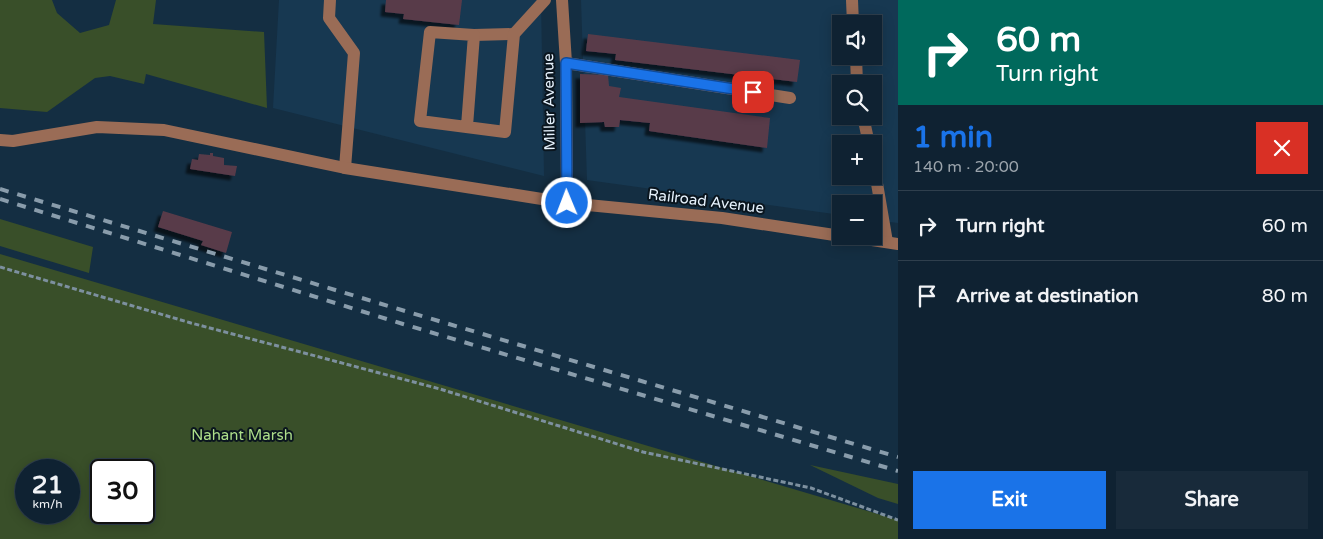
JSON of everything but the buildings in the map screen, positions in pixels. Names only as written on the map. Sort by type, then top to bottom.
[{"type":"street","points":[[330,0],[329,18],[354,53],[346,168]]},
{"type":"street","points":[[514,34],[474,35],[430,32],[420,121],[505,132],[514,34],[544,0]]},
{"type":"street","name":"Miller Avenue","points":[[562,0],[566,63],[567,203]]},
{"type":"street","points":[[852,0],[853,15]]},
{"type":"street","points":[[467,126],[474,35]]},
{"type":"street","points":[[566,63],[790,98]]},
{"type":"street","name":"Railroad Avenue","points":[[0,140],[13,141],[98,127],[164,130],[346,168],[567,203],[722,218],[832,235]]},
{"type":"street","points":[[879,185],[893,243]]},
{"type":"path","points":[[0,267],[191,323],[440,389],[643,452],[811,488],[898,520]]},
{"type":"shaded area","points":[[279,0],[541,0],[544,176],[273,108]]},
{"type":"shaded area","points":[[581,0],[898,0],[898,223],[882,221],[882,195],[832,195],[832,214],[587,180]]},
{"type":"green space","points":[[0,0],[52,0],[57,13],[80,33],[109,25],[116,0],[156,0],[153,24],[264,32],[267,108],[146,74],[144,84],[110,76],[95,78],[47,112],[0,108]]},
{"type":"green space","points":[[0,219],[93,247],[89,273],[0,246]]},
{"type":"green space","name":"Nahant Marsh","points":[[0,254],[898,520],[898,539],[0,539]]},
{"type":"green space","points":[[810,465],[898,484],[898,504],[878,498]]},
{"type":"railway","points":[[0,189],[898,457]]},
{"type":"railway","points":[[0,199],[403,324],[898,471]]},
{"type":"route","points":[[567,203],[566,63],[753,92]]}]
